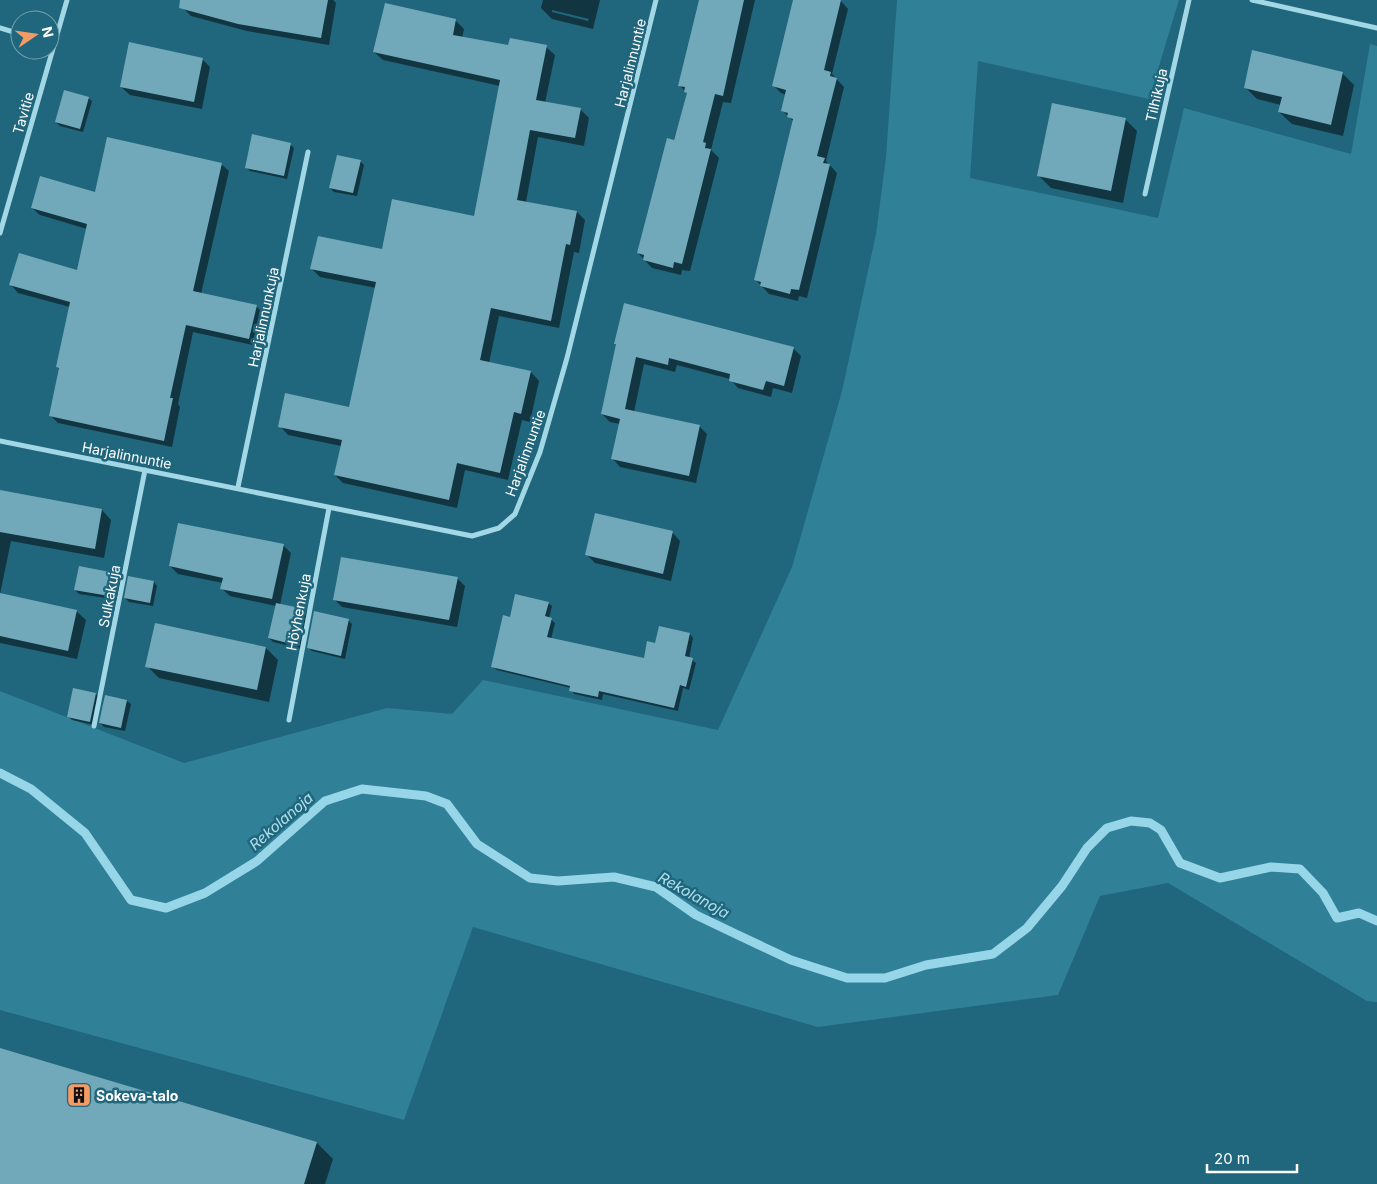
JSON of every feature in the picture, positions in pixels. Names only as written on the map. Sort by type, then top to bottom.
[{"type":"street","name":"Tavitie","points":[[60,20],[67,0]]},
{"type":"street","name":"Harjalinnuntie","points":[[0,441],[238,487],[329,508],[472,536],[499,528],[515,514],[540,452],[560,383],[656,0]]},
{"type":"street","name":"Tilhikuja","points":[[1145,194],[1189,0]]},
{"type":"street","points":[[1252,0],[1377,28]]},
{"type":"street","name":"Tavitie","points":[[0,233],[47,60]]},
{"type":"street","name":"Harjalinnunkuja","points":[[238,487],[308,152]]},
{"type":"street","name":"Sulkakuja","points":[[94,726],[145,470]]},
{"type":"street","name":"Höyhenkuja","points":[[289,720],[329,508]]},
{"type":"shaded area","points":[[897,0],[1179,0],[1149,99],[978,61],[970,178],[1158,218],[1184,108],[1351,154],[1370,44],[1377,46],[1377,1002],[1367,1001],[1168,883],[1100,896],[1058,995],[818,1027],[473,927],[404,1120],[0,1010],[0,691],[184,763],[387,708],[452,714],[483,680],[718,730],[792,567],[842,391],[876,234],[886,157]]},
{"type":"building","points":[[180,0],[328,0],[321,38],[238,24],[179,8]]},
{"type":"building","points":[[699,0],[744,0],[723,96],[715,94],[703,142],[706,143],[705,148],[711,149],[682,264],[674,262],[673,268],[643,260],[644,255],[637,253],[667,138],[674,140],[687,93],[684,92],[685,87],[678,86]]},
{"type":"building","points":[[793,0],[841,0],[824,70],[831,72],[830,76],[837,78],[817,156],[825,158],[823,163],[830,164],[799,290],[791,289],[790,294],[760,286],[761,282],[754,280],[793,119],[787,117],[788,113],[781,111],[786,90],[772,86]]},
{"type":"building","points":[[385,3],[456,19],[453,35],[508,45],[510,38],[547,45],[536,100],[581,108],[575,138],[530,130],[517,200],[577,211],[570,245],[566,244],[551,321],[491,308],[480,360],[531,371],[521,414],[514,412],[500,473],[457,463],[449,500],[334,475],[342,440],[278,427],[285,393],[349,407],[376,282],[310,269],[318,236],[382,249],[392,199],[474,216],[500,80],[373,52]]},
{"type":"building","points":[[129,42],[203,58],[194,102],[120,87]]},
{"type":"building","points":[[1252,50],[1343,72],[1331,125],[1278,112],[1282,97],[1244,88]]},
{"type":"building","points":[[64,90],[89,97],[80,129],[55,122]]},
{"type":"building","points":[[1052,103],[1126,118],[1111,191],[1037,176]]},
{"type":"building","points":[[252,134],[291,143],[284,176],[245,168]]},
{"type":"building","points":[[107,137],[222,163],[193,291],[257,305],[249,339],[186,325],[170,398],[173,398],[164,441],[49,416],[59,368],[56,367],[70,302],[9,285],[19,253],[77,270],[87,224],[31,208],[40,176],[95,192]]},
{"type":"building","points":[[337,155],[361,160],[353,193],[329,188]]},
{"type":"building","points":[[624,303],[794,347],[784,386],[766,381],[763,390],[729,381],[730,374],[669,358],[668,365],[636,357],[625,409],[700,425],[689,476],[611,459],[620,419],[601,414]]},
{"type":"building","points":[[0,490],[102,509],[95,549],[0,532]]},
{"type":"building","points":[[595,513],[673,531],[663,574],[585,555]]},
{"type":"building","points":[[178,523],[284,544],[272,599],[220,589],[223,578],[169,566]]},
{"type":"building","points":[[341,557],[458,577],[449,620],[333,600]]},
{"type":"building","points":[[79,566],[120,574],[115,597],[74,590]]},
{"type":"building","points":[[128,576],[154,581],[150,603],[124,598]]},
{"type":"building","points":[[0,593],[77,610],[68,651],[0,636]]},
{"type":"building","points":[[515,594],[549,602],[545,616],[552,618],[547,637],[644,658],[647,641],[655,643],[659,626],[690,633],[685,656],[693,658],[686,687],[680,685],[674,708],[599,691],[598,697],[569,691],[570,686],[491,667],[503,615],[510,617]]},
{"type":"building","points":[[276,603],[305,609],[299,646],[268,638]]},
{"type":"building","points":[[314,611],[349,619],[341,656],[307,648]]},
{"type":"building","points":[[155,623],[266,647],[257,690],[145,667]]},
{"type":"building","points":[[73,688],[96,693],[90,722],[67,717]]},
{"type":"building","points":[[105,695],[127,700],[121,728],[99,723]]},
{"type":"building","name":"Sokeva-talo","points":[[0,1048],[317,1142],[304,1184],[0,1184]]},
{"type":"waterway","name":"Rekolanoja","points":[[0,773],[31,789],[85,833],[131,900],[166,908],[205,893],[257,861],[325,801],[362,789],[426,796],[447,804],[477,844],[530,878],[558,881],[614,877],[656,887],[696,915],[740,936],[791,960],[847,978],[885,978],[926,965],[993,954],[1027,928],[1062,886],[1087,848],[1107,828],[1131,821],[1150,823],[1161,830],[1180,863],[1220,878],[1271,867],[1300,869],[1323,893],[1337,918],[1359,913],[1377,921]]},
{"type":"place","name":"Sokeva-talo","points":[[79,1095]]}]
